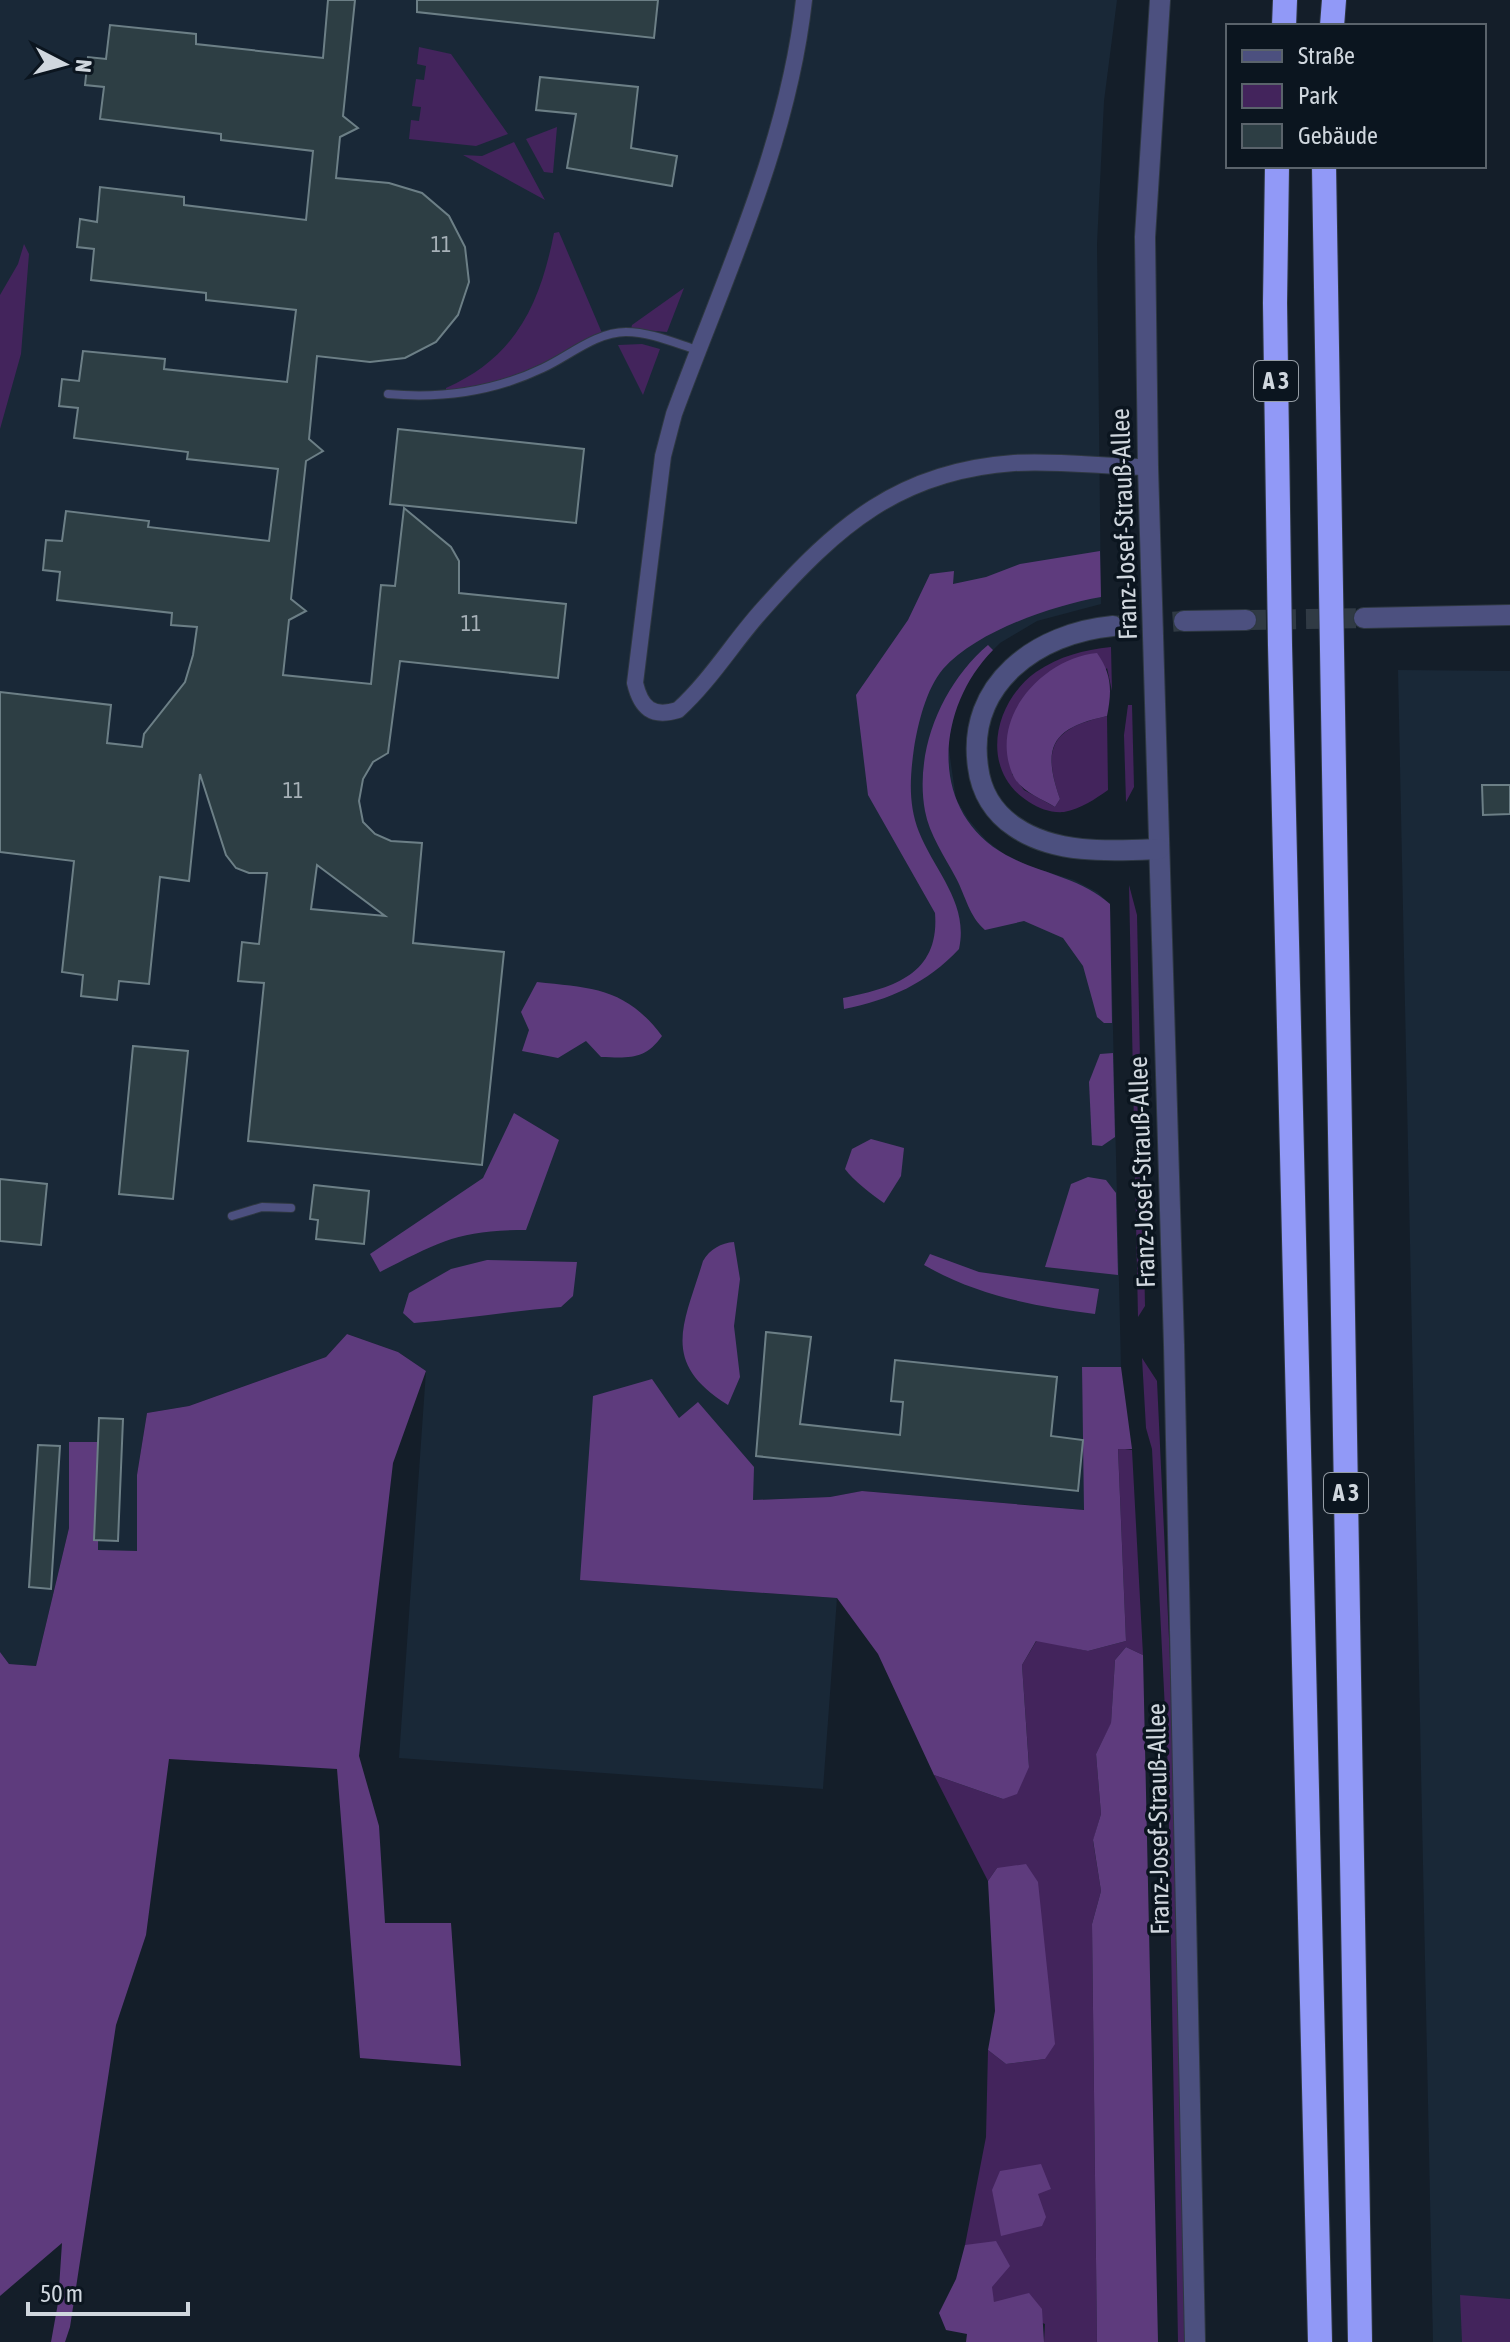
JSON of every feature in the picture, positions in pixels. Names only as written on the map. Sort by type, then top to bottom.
[{"type":"highway","points":[[1284,24],[1285,0]]},
{"type":"highway","points":[[1332,24],[1334,0]]},
{"type":"highway","name":"A 3","points":[[1277,168],[1275,303],[1280,645],[1320,2342]]},
{"type":"highway","name":"A 3","points":[[1324,168],[1360,2342]]},
{"type":"street","points":[[804,0],[792,81],[769,160],[697,350],[663,456],[635,683],[640,702],[650,711],[663,714],[678,710],[694,696],[762,610],[814,553],[858,514],[906,489],[961,471],[1015,463],[1148,467]]},
{"type":"street","name":"Franz-Josef-Strauß-Allee","points":[[1160,0],[1145,237],[1148,467],[1180,1584],[1195,2342]]},
{"type":"street","points":[[1364,618],[1510,615]]},
{"type":"street","points":[[1184,621],[1246,620]]},
{"type":"street","points":[[1113,626],[1068,635],[1041,647],[1018,661],[997,682],[981,711],[975,738],[979,781],[987,799],[1001,815],[1034,837],[1067,847],[1159,849]]},
{"type":"lane","points":[[388,394],[439,396],[482,390],[525,377],[593,341],[616,333],[641,334],[697,350]]},
{"type":"lane","points":[[232,1216],[262,1207],[291,1208]]},
{"type":"shaded area","points":[[0,0],[1117,0],[1104,101],[1097,244],[1101,604],[1037,621],[1000,643],[976,667],[959,694],[948,743],[956,799],[986,840],[1004,854],[1031,867],[1074,880],[1097,892],[1110,904],[1121,1367],[1082,1368],[1085,1510],[863,1491],[830,1497],[753,1500],[697,1403],[679,1418],[580,1580],[837,1598],[823,1789],[399,1758],[426,1371],[398,1352],[347,1334],[326,1357],[189,1406],[147,1413],[137,1475],[137,1551],[97,1551],[99,1443],[69,1442],[69,1528],[36,1666],[9,1664],[0,1652]]},
{"type":"shaded area","points":[[1100,551],[1101,597],[1038,614],[995,632],[958,655],[937,677],[920,718],[914,748],[912,801],[919,832],[955,902],[961,932],[959,949],[921,981],[877,1001],[844,1009],[843,998],[895,983],[921,965],[930,951],[935,913],[868,795],[856,695],[908,620],[930,574],[954,571],[953,584],[986,577],[1020,564]]},
{"type":"shaded area","points":[[988,645],[993,650],[974,674],[960,700],[951,729],[948,758],[952,786],[963,813],[980,836],[1006,855],[1086,888],[1110,904],[1112,1023],[1104,1023],[1097,1017],[1083,966],[1063,938],[1024,921],[985,930],[980,925],[927,820],[924,765],[935,720],[957,679]]},
{"type":"shaded area","points":[[1097,653],[1110,683],[1107,716],[1074,726],[1056,742],[1052,765],[1060,799],[1055,807],[1030,793],[1015,779],[1007,752],[1008,731],[1015,711],[1041,678],[1077,657]]},
{"type":"shaded area","points":[[1398,670],[1510,671],[1510,2342],[1433,2342]]},
{"type":"shaded area","points":[[537,982],[592,989],[621,999],[649,1020],[662,1036],[649,1050],[628,1057],[601,1057],[586,1041],[558,1058],[522,1051],[529,1030],[521,1012]]},
{"type":"shaded area","points":[[1113,1053],[1115,1137],[1102,1146],[1092,1145],[1089,1082],[1100,1054]]},
{"type":"shaded area","points":[[514,1113],[559,1140],[526,1230],[465,1235],[380,1272],[370,1254],[483,1178]]},
{"type":"shaded area","points":[[871,1139],[904,1148],[901,1176],[884,1203],[845,1169],[852,1149]]},
{"type":"shaded area","points":[[1088,1177],[1106,1180],[1116,1193],[1118,1275],[1045,1267],[1071,1184]]},
{"type":"shaded area","points":[[734,1242],[740,1279],[734,1326],[740,1377],[728,1405],[706,1389],[692,1373],[682,1340],[689,1304],[703,1261],[716,1247]]},
{"type":"shaded area","points":[[930,1254],[979,1272],[1099,1289],[1095,1314],[1028,1303],[965,1285],[924,1265]]},
{"type":"shaded area","points":[[487,1260],[577,1262],[573,1296],[561,1307],[414,1323],[403,1313],[409,1293],[451,1269]]},
{"type":"shaded area","points":[[347,1334],[398,1352],[426,1371],[393,1463],[359,1756],[379,1826],[385,1923],[451,1923],[461,2066],[360,2058],[337,1769],[169,1759],[146,1935],[116,2025],[70,2327],[65,2342],[51,2342],[58,2303],[62,2243],[0,2296],[0,1652],[9,1664],[36,1666],[69,1528],[69,1442],[99,1442],[98,1550],[137,1551],[137,1475],[147,1413],[189,1406],[326,1357]]},
{"type":"shaded area","points":[[1082,1367],[1121,1367],[1132,1449],[1118,1449],[1126,1641],[1088,1651],[1036,1641],[1022,1665],[1029,1767],[1017,1794],[1003,1799],[934,1775],[878,1654],[837,1598],[580,1580],[593,1396],[652,1379],[679,1418],[698,1402],[754,1467],[753,1500],[830,1497],[862,1491],[1084,1510]]},
{"type":"shaded area","points":[[1126,1647],[1143,1655],[1158,2342],[1097,2342],[1092,1924],[1101,1891],[1093,1840],[1101,1814],[1096,1754],[1111,1723],[1115,1660]]},
{"type":"shaded area","points":[[1026,1864],[1038,1882],[1055,2044],[1045,2059],[1006,2064],[988,2050],[995,2011],[988,1881],[997,1868]]},
{"type":"shaded area","points":[[1041,2164],[1051,2189],[1038,2194],[1046,2217],[1042,2226],[1001,2236],[992,2190],[1000,2171]]},
{"type":"shaded area","points":[[996,2241],[1010,2266],[992,2287],[994,2302],[1029,2293],[1042,2309],[1044,2342],[966,2342],[967,2334],[946,2330],[939,2313],[956,2279],[965,2245]]},
{"type":"green space","points":[[419,47],[451,54],[508,134],[476,146],[409,139],[411,120],[419,121],[421,107],[412,106],[416,79],[424,80],[426,66],[417,64]]},
{"type":"green space","points":[[557,127],[553,173],[544,172],[526,139]]},
{"type":"green space","points":[[514,142],[545,200],[463,155],[482,156]]},
{"type":"green space","points":[[559,232],[602,333],[517,377],[446,393],[446,388],[490,361],[521,326],[541,283],[554,233]]},
{"type":"green space","points":[[24,244],[29,254],[21,354],[0,429],[0,295],[18,264]]},
{"type":"green space","points":[[684,288],[667,332],[631,329],[632,325]]},
{"type":"green space","points":[[642,344],[660,349],[643,395],[618,345]]},
{"type":"green space","points":[[1111,647],[1112,691],[1107,668],[1012,774],[1024,790],[1055,807],[1060,799],[1052,765],[1056,742],[1075,726],[1107,716],[1108,790],[1070,811],[1055,812],[1037,807],[1013,789],[1003,773],[998,755],[1002,719],[1010,701],[1021,685],[1045,666],[1072,655]]},
{"type":"green space","points":[[1128,705],[1132,705],[1134,787],[1126,802],[1124,735]]},
{"type":"green space","points":[[1129,885],[1137,915],[1145,1306],[1138,1317]]},
{"type":"green space","points":[[1142,1358],[1157,1381],[1175,1767],[1188,2342],[1178,2342],[1168,1771],[1152,1449],[1146,1428]]},
{"type":"green space","points":[[1118,1448],[1132,1450],[1143,1655],[1126,1647],[1115,1660],[1111,1724],[1096,1754],[1101,1814],[1093,1841],[1101,1891],[1092,1924],[1097,2342],[1044,2342],[1045,2324],[994,2303],[981,2245],[965,2245],[986,2137],[988,2050],[1006,2064],[1045,2059],[997,1868],[988,1881],[934,1775],[1003,1799],[1029,1766],[1022,1665],[1037,1640],[1088,1651],[1126,1641]]},
{"type":"green space","points":[[1460,2295],[1510,2299],[1510,2342],[1462,2342]]},
{"type":"building","points":[[328,0],[355,0],[343,116],[358,128],[340,137],[336,178],[389,183],[422,193],[449,216],[465,247],[469,282],[458,315],[436,342],[405,358],[370,362],[317,356],[309,439],[323,451],[306,461],[291,599],[306,611],[289,620],[283,675],[371,684],[381,585],[395,586],[404,508],[451,547],[459,561],[459,593],[566,604],[558,678],[400,661],[388,753],[373,762],[363,779],[359,801],[363,822],[375,834],[391,841],[422,843],[413,943],[504,952],[482,1165],[248,1141],[264,983],[238,981],[242,942],[259,944],[267,873],[249,873],[236,868],[226,855],[200,774],[189,881],[160,877],[149,984],[119,981],[117,1000],[81,996],[83,975],[62,972],[74,861],[0,852],[0,692],[111,705],[107,743],[142,747],[144,734],[185,682],[193,655],[197,627],[171,625],[172,613],[57,600],[60,572],[43,570],[46,540],[62,541],[66,511],[149,521],[148,527],[269,541],[278,469],[187,459],[188,452],[74,438],[78,408],[59,406],[62,379],[79,381],[83,351],[165,359],[164,369],[287,382],[296,310],[206,300],[206,293],[91,280],[94,249],[77,247],[80,219],[97,222],[100,187],[184,197],[184,205],[306,220],[313,151],[221,140],[221,134],[100,119],[104,87],[85,85],[88,57],[106,59],[110,25],[196,34],[196,44],[323,58]],"holes":[[[317,865],[385,916],[311,909]]]},
{"type":"building","points":[[417,0],[658,0],[654,38],[417,12]]},
{"type":"building","points":[[540,77],[638,87],[631,148],[677,156],[672,186],[567,168],[576,114],[536,110]]},
{"type":"building","points":[[398,429],[584,449],[576,523],[390,504]]},
{"type":"building","points":[[1482,785],[1510,785],[1510,814],[1483,815]]},
{"type":"building","points":[[133,1046],[188,1051],[173,1199],[119,1194]]},
{"type":"building","points":[[0,1179],[47,1184],[41,1245],[0,1241]]},
{"type":"building","points":[[314,1185],[369,1191],[364,1244],[316,1239],[318,1220],[310,1219]]},
{"type":"building","points":[[766,1332],[811,1337],[800,1424],[900,1435],[903,1402],[891,1401],[895,1360],[1057,1377],[1051,1436],[1083,1440],[1078,1491],[756,1456]]},
{"type":"building","points":[[99,1418],[123,1419],[118,1541],[94,1540]]},
{"type":"building","points":[[38,1445],[60,1446],[51,1589],[29,1587]]},
{"type":"tunnel","points":[[1246,620],[1364,618]]},
{"type":"tunnel","points":[[1113,626],[1184,621]]}]
